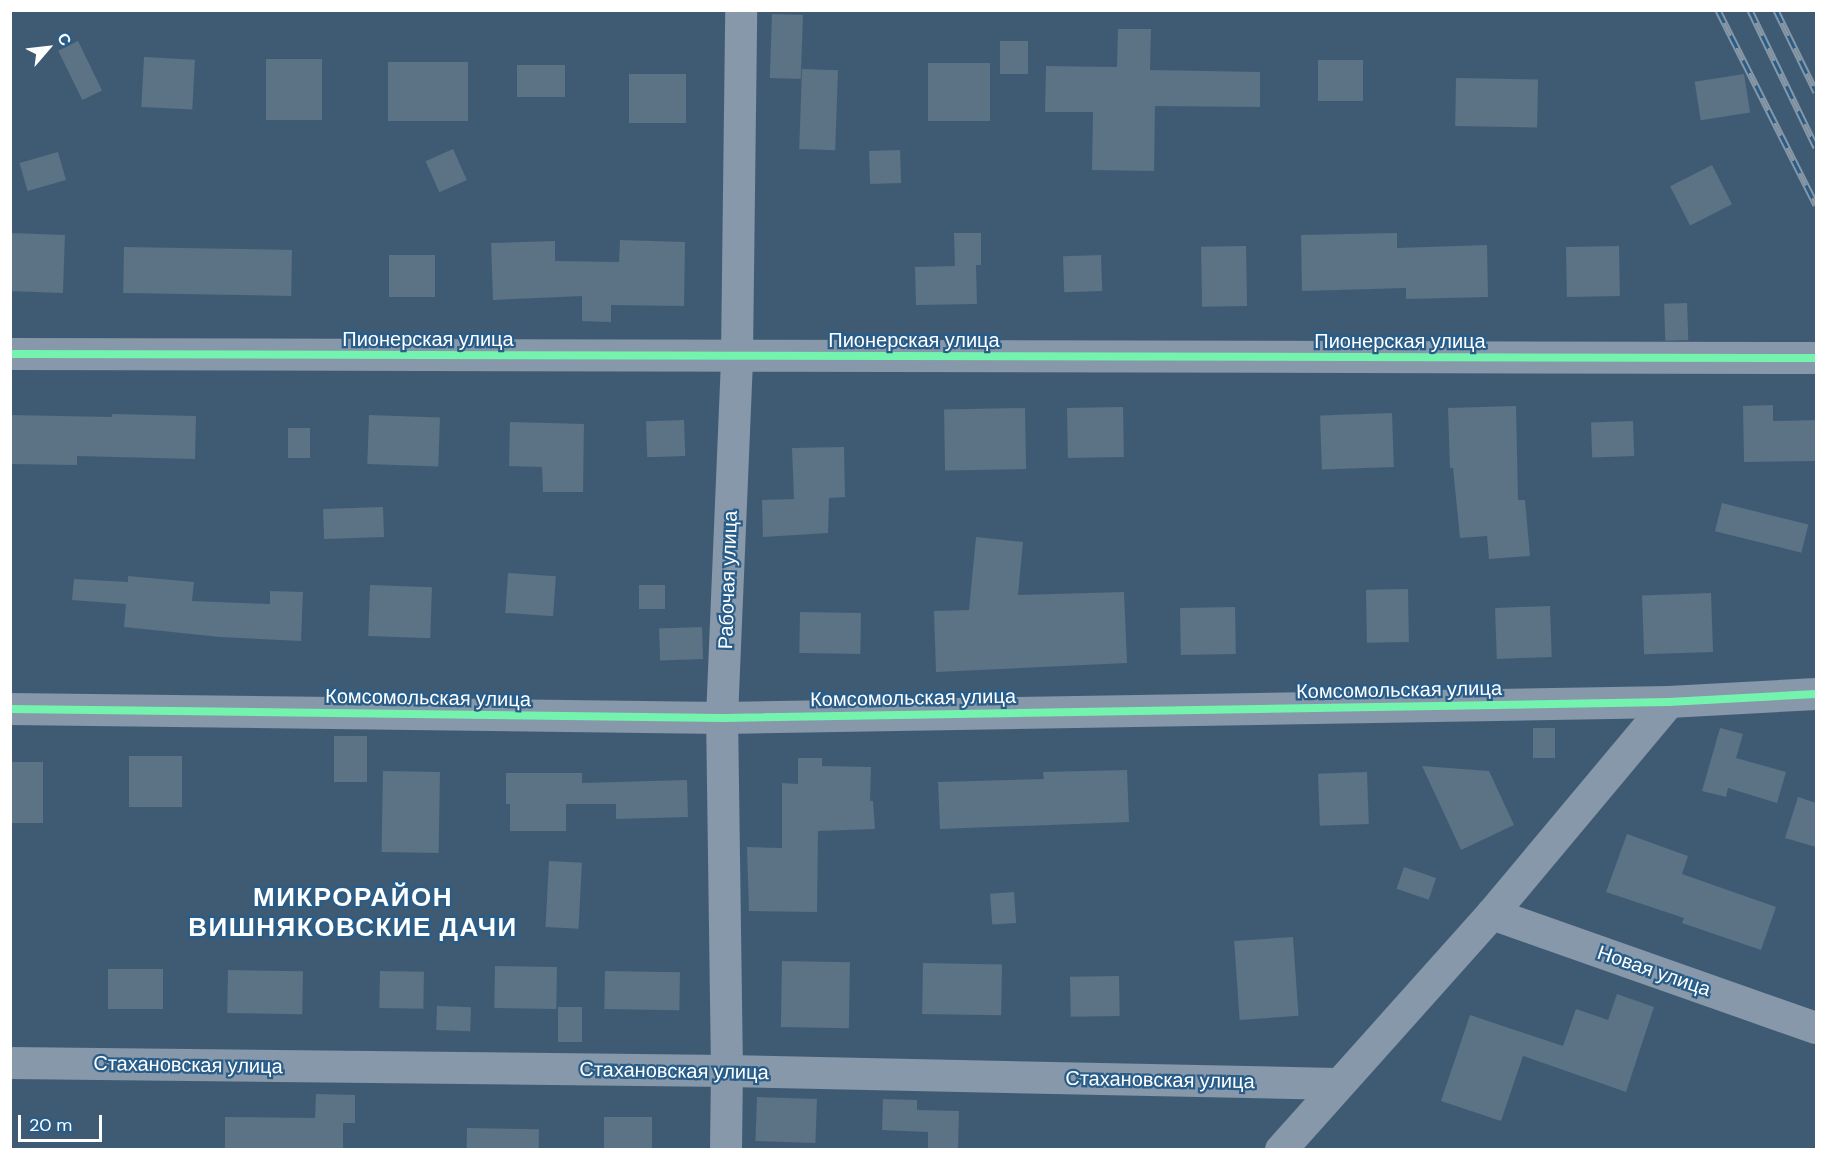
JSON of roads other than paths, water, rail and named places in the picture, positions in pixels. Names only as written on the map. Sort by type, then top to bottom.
[{"type":"street","name":"Рабочая улица","points":[[726,1149],[728,1071],[722,718],[737,356],[741,10]]},
{"type":"street","name":"Пионерская улица","points":[[10,354],[1816,358]]},
{"type":"street","name":"Комсомольская улица","points":[[10,709],[722,718],[1669,702],[1816,694]]},
{"type":"street","points":[[1281,1149],[1492,914],[1669,702]]},
{"type":"street","name":"Новая улица","points":[[1492,914],[1816,1028]]},
{"type":"street","name":"Стахановская улица","points":[[10,1063],[728,1071],[1337,1084]]},
{"type":"railway","points":[[1718,10],[1816,205]]},
{"type":"railway","points":[[1750,10],[1816,147]]},
{"type":"railway","points":[[1776,10],[1816,92]]},
{"type":"district","name":"МИКРОРАЙОН ВИШНЯКОВСКИЕ ДАЧИ","points":[[353,913]]}]
